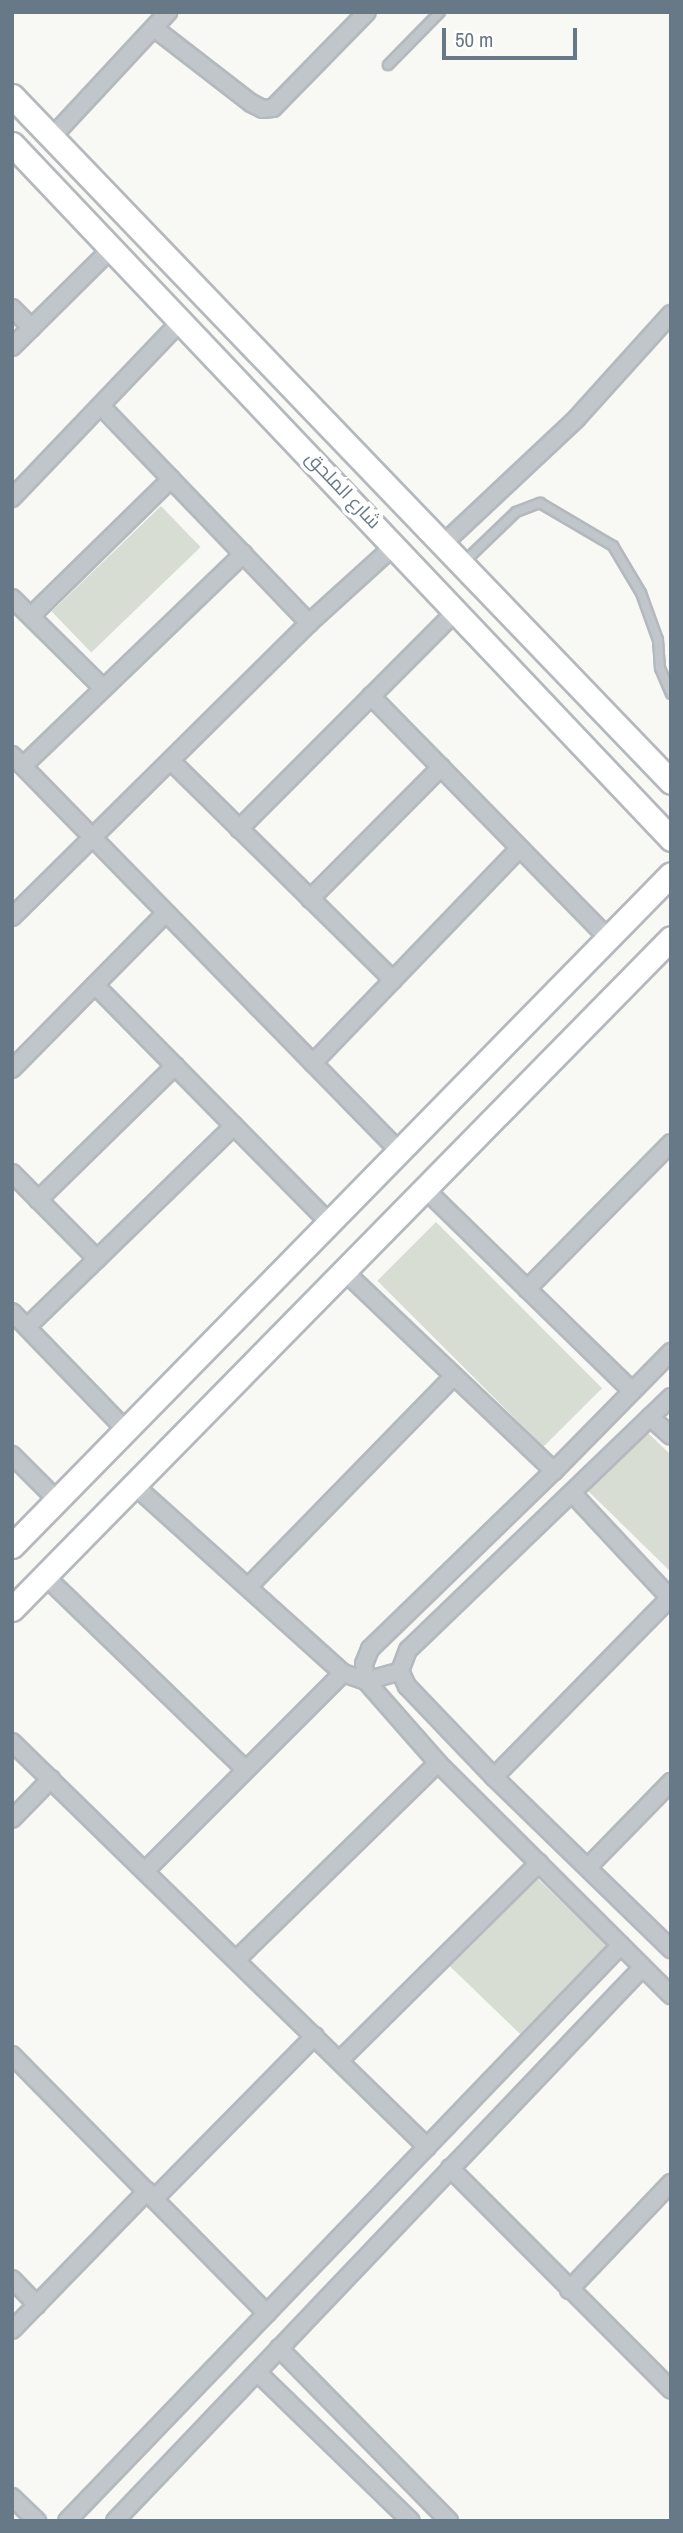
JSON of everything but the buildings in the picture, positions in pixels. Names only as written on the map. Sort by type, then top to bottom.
[{"type":"street","points":[[52,137],[168,12]]},
{"type":"street","points":[[154,28],[251,103],[263,109],[272,108],[367,12]]},
{"type":"street","name":"شارع الملحق","points":[[12,96],[671,782]]},
{"type":"street","name":"شارع الملحق","points":[[12,144],[457,610],[671,839]]},
{"type":"street","points":[[12,348],[112,248]]},
{"type":"street","points":[[12,308],[32,328]]},
{"type":"street","points":[[443,544],[577,418],[671,314]]},
{"type":"street","points":[[12,498],[181,321]]},
{"type":"street","points":[[101,406],[309,623]]},
{"type":"street","points":[[31,616],[170,479]]},
{"type":"street","points":[[14,913],[309,623],[394,545]]},
{"type":"street","points":[[243,554],[103,688],[18,761],[400,1152]]},
{"type":"street","points":[[12,598],[103,688]]},
{"type":"street","points":[[239,829],[457,610]]},
{"type":"street","points":[[371,696],[609,939]]},
{"type":"street","points":[[171,761],[393,980]]},
{"type":"street","points":[[310,899],[441,767]]},
{"type":"street","points":[[313,1063],[520,848]]},
{"type":"street","points":[[12,1546],[671,874]]},
{"type":"street","points":[[12,1069],[166,913]]},
{"type":"street","points":[[12,1609],[671,939]]},
{"type":"street","points":[[95,985],[330,1223]]},
{"type":"street","points":[[38,1200],[175,1066]]},
{"type":"street","points":[[27,1327],[234,1126]]},
{"type":"street","points":[[527,1289],[671,1143]]},
{"type":"street","points":[[12,1173],[97,1259]]},
{"type":"street","points":[[425,1189],[632,1391]]},
{"type":"street","points":[[344,1271],[554,1471]]},
{"type":"street","points":[[12,1312],[126,1430]]},
{"type":"street","points":[[366,1681],[363,1664],[370,1649],[554,1471],[671,1352]]},
{"type":"street","points":[[248,1587],[453,1377]]},
{"type":"street","points":[[671,1397],[408,1650],[400,1671],[407,1686],[494,1777],[671,1949]]},
{"type":"street","points":[[650,1417],[671,1436]]},
{"type":"street","points":[[12,1455],[57,1500]]},
{"type":"street","points":[[134,1485],[343,1673],[366,1681],[438,1763],[671,1994]]},
{"type":"street","points":[[494,1777],[670,1598],[573,1494]]},
{"type":"street","points":[[45,1576],[246,1770]]},
{"type":"street","points":[[366,1681],[400,1671]]},
{"type":"street","points":[[145,1871],[343,1673]]},
{"type":"street","points":[[12,1742],[427,2147]]},
{"type":"street","points":[[236,1959],[438,1763]]},
{"type":"street","points":[[12,1819],[51,1779]]},
{"type":"street","points":[[588,1867],[671,1782]]},
{"type":"street","points":[[340,2060],[539,1863]]},
{"type":"street","points":[[67,2521],[621,1945]]},
{"type":"street","points":[[115,2521],[643,1966]]},
{"type":"street","points":[[12,2330],[315,2036]]},
{"type":"street","points":[[12,2055],[267,2314]]},
{"type":"street","points":[[450,2168],[671,2390]]},
{"type":"street","points":[[569,2290],[671,2183]]},
{"type":"street","points":[[12,2279],[37,2305]]},
{"type":"street","points":[[279,2348],[449,2521]]},
{"type":"street","points":[[257,2372],[411,2521]]},
{"type":"street","points":[[12,2497],[37,2521]]},
{"type":"lane","points":[[388,65],[440,12]]},
{"type":"lane","points":[[462,564],[516,512],[540,503],[612,546],[641,593],[658,640],[660,668],[671,694]]},
{"type":"shaded area","points":[[161,506],[201,547],[91,653],[52,612]]},
{"type":"shaded area","points":[[436,1222],[602,1388],[543,1447],[377,1281]]},
{"type":"shaded area","points":[[645,1430],[671,1455],[671,1572],[586,1489]]},
{"type":"shaded area","points":[[536,1877],[606,1945],[520,2034],[450,1966]]}]
